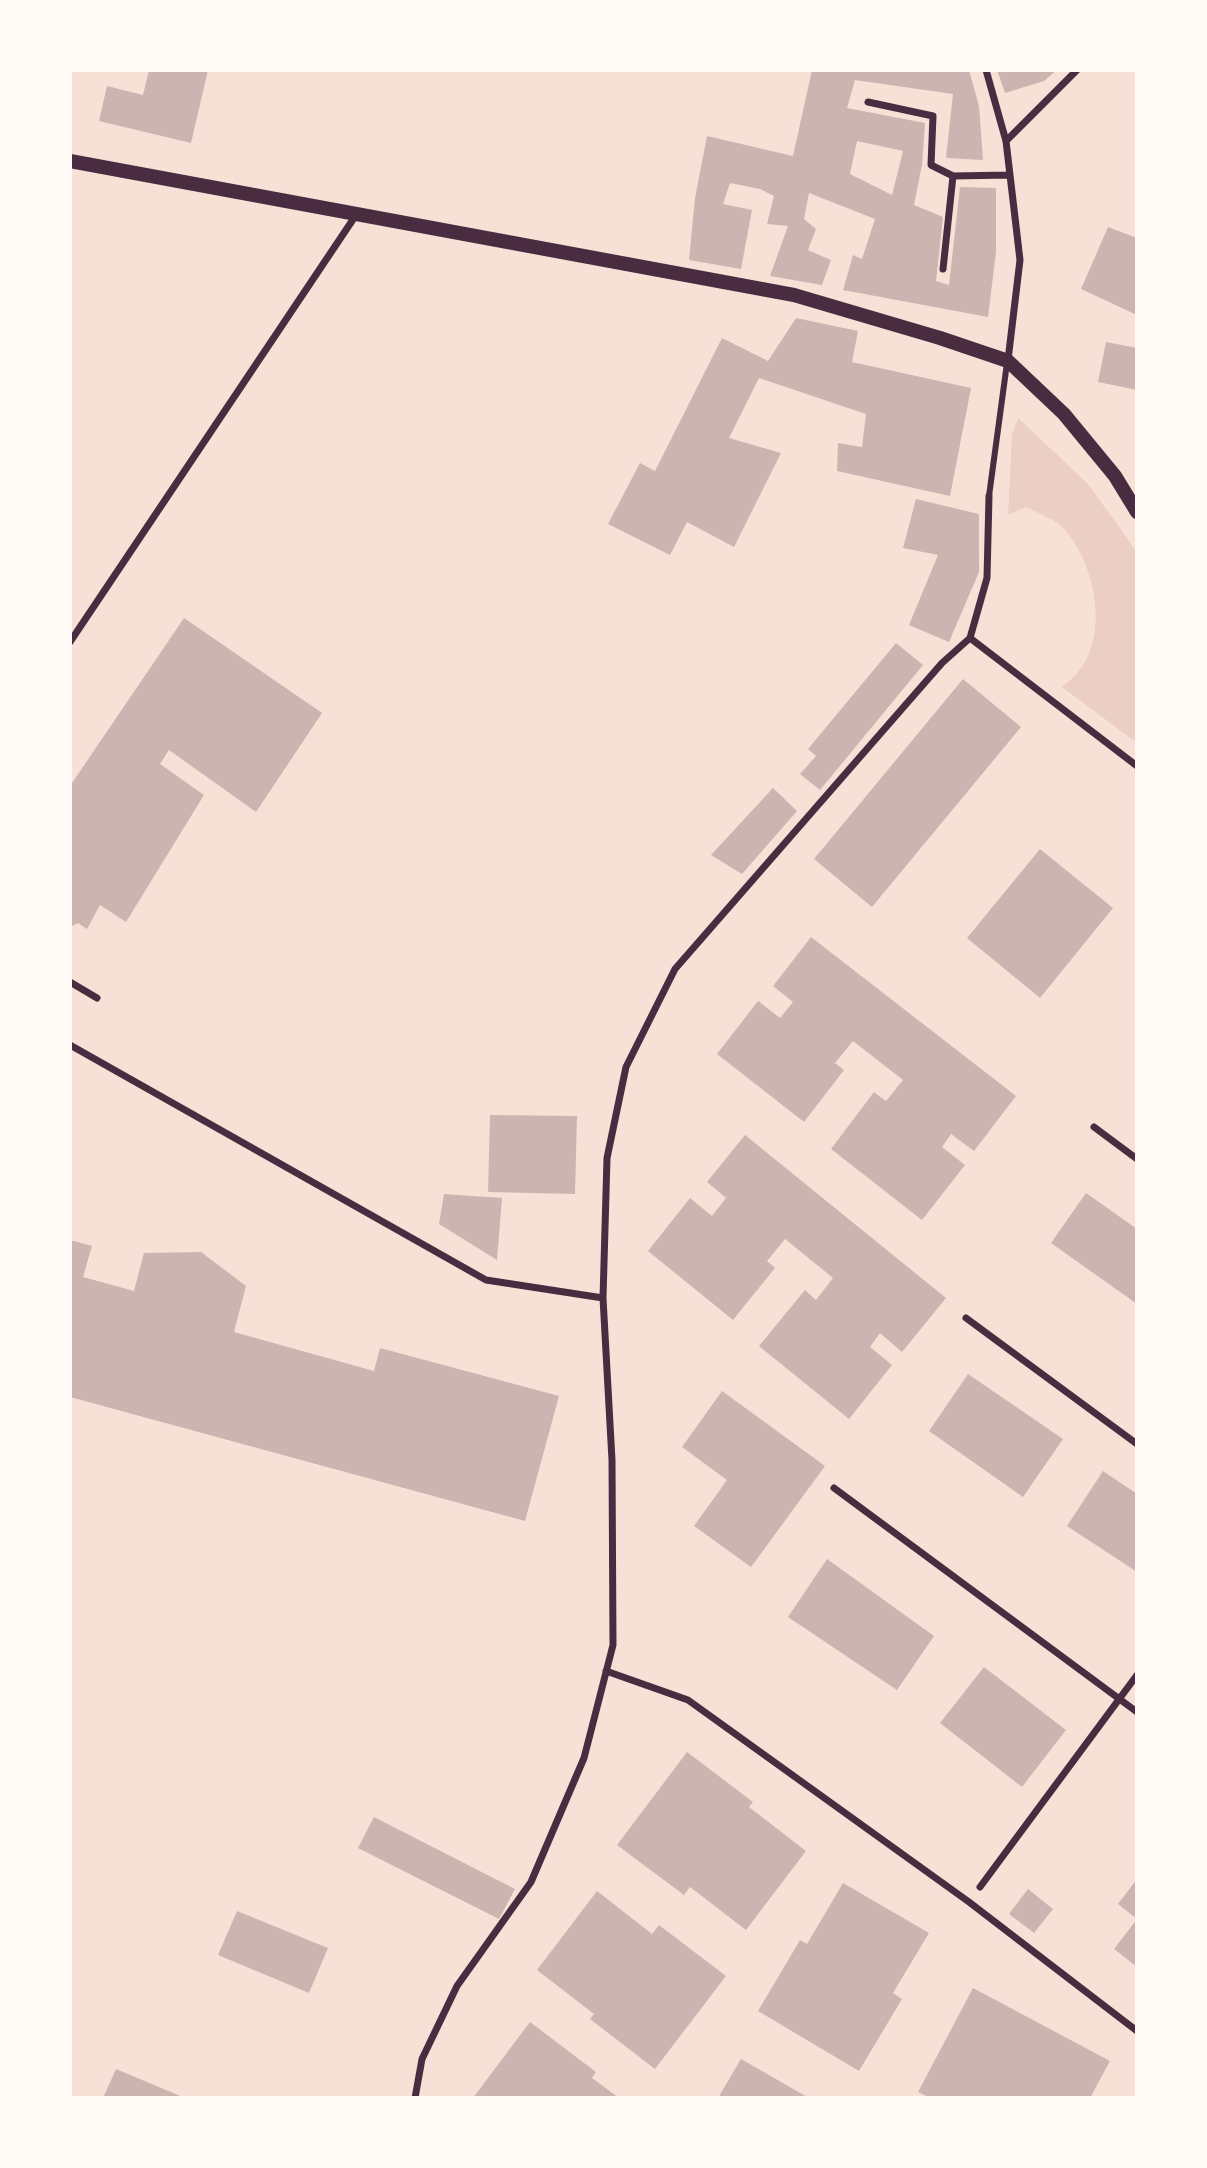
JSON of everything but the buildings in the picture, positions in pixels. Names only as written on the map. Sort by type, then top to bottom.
[{"type":"main road","points":[[70,161],[794,295],[1007,361],[1064,414],[1115,476],[1137,512]]},
{"type":"street","points":[[415,2098],[422,2059],[457,1986],[531,1882],[584,1758],[613,1645],[612,1473],[603,1298],[607,1158],[626,1067],[676,969],[942,663],[970,638],[987,578],[989,496],[1020,260],[1006,141],[986,70]]},
{"type":"street","points":[[1006,141],[1077,70]]},
{"type":"street","points":[[868,102],[933,116],[931,165],[953,176],[1010,175]]},
{"type":"street","points":[[943,269],[953,176]]},
{"type":"street","points":[[70,642],[357,214]]},
{"type":"street","points":[[970,638],[1137,766]]},
{"type":"street","points":[[70,982],[97,998]]},
{"type":"street","points":[[70,1045],[486,1280],[603,1298]]},
{"type":"street","points":[[1094,1127],[1137,1159]]},
{"type":"street","points":[[966,1318],[1137,1444]]},
{"type":"street","points":[[834,1488],[1137,1712]]},
{"type":"street","points":[[606,1671],[688,1700],[969,1902],[1137,2031]]},
{"type":"street","points":[[980,1887],[1137,1675]]},
{"type":"shaded area","points":[[1018,418],[1088,484],[1137,552],[1137,743],[1062,687],[1082,666],[1093,643],[1096,625],[1093,588],[1080,553],[1060,525],[1026,507],[1008,515],[1012,434]]}]
